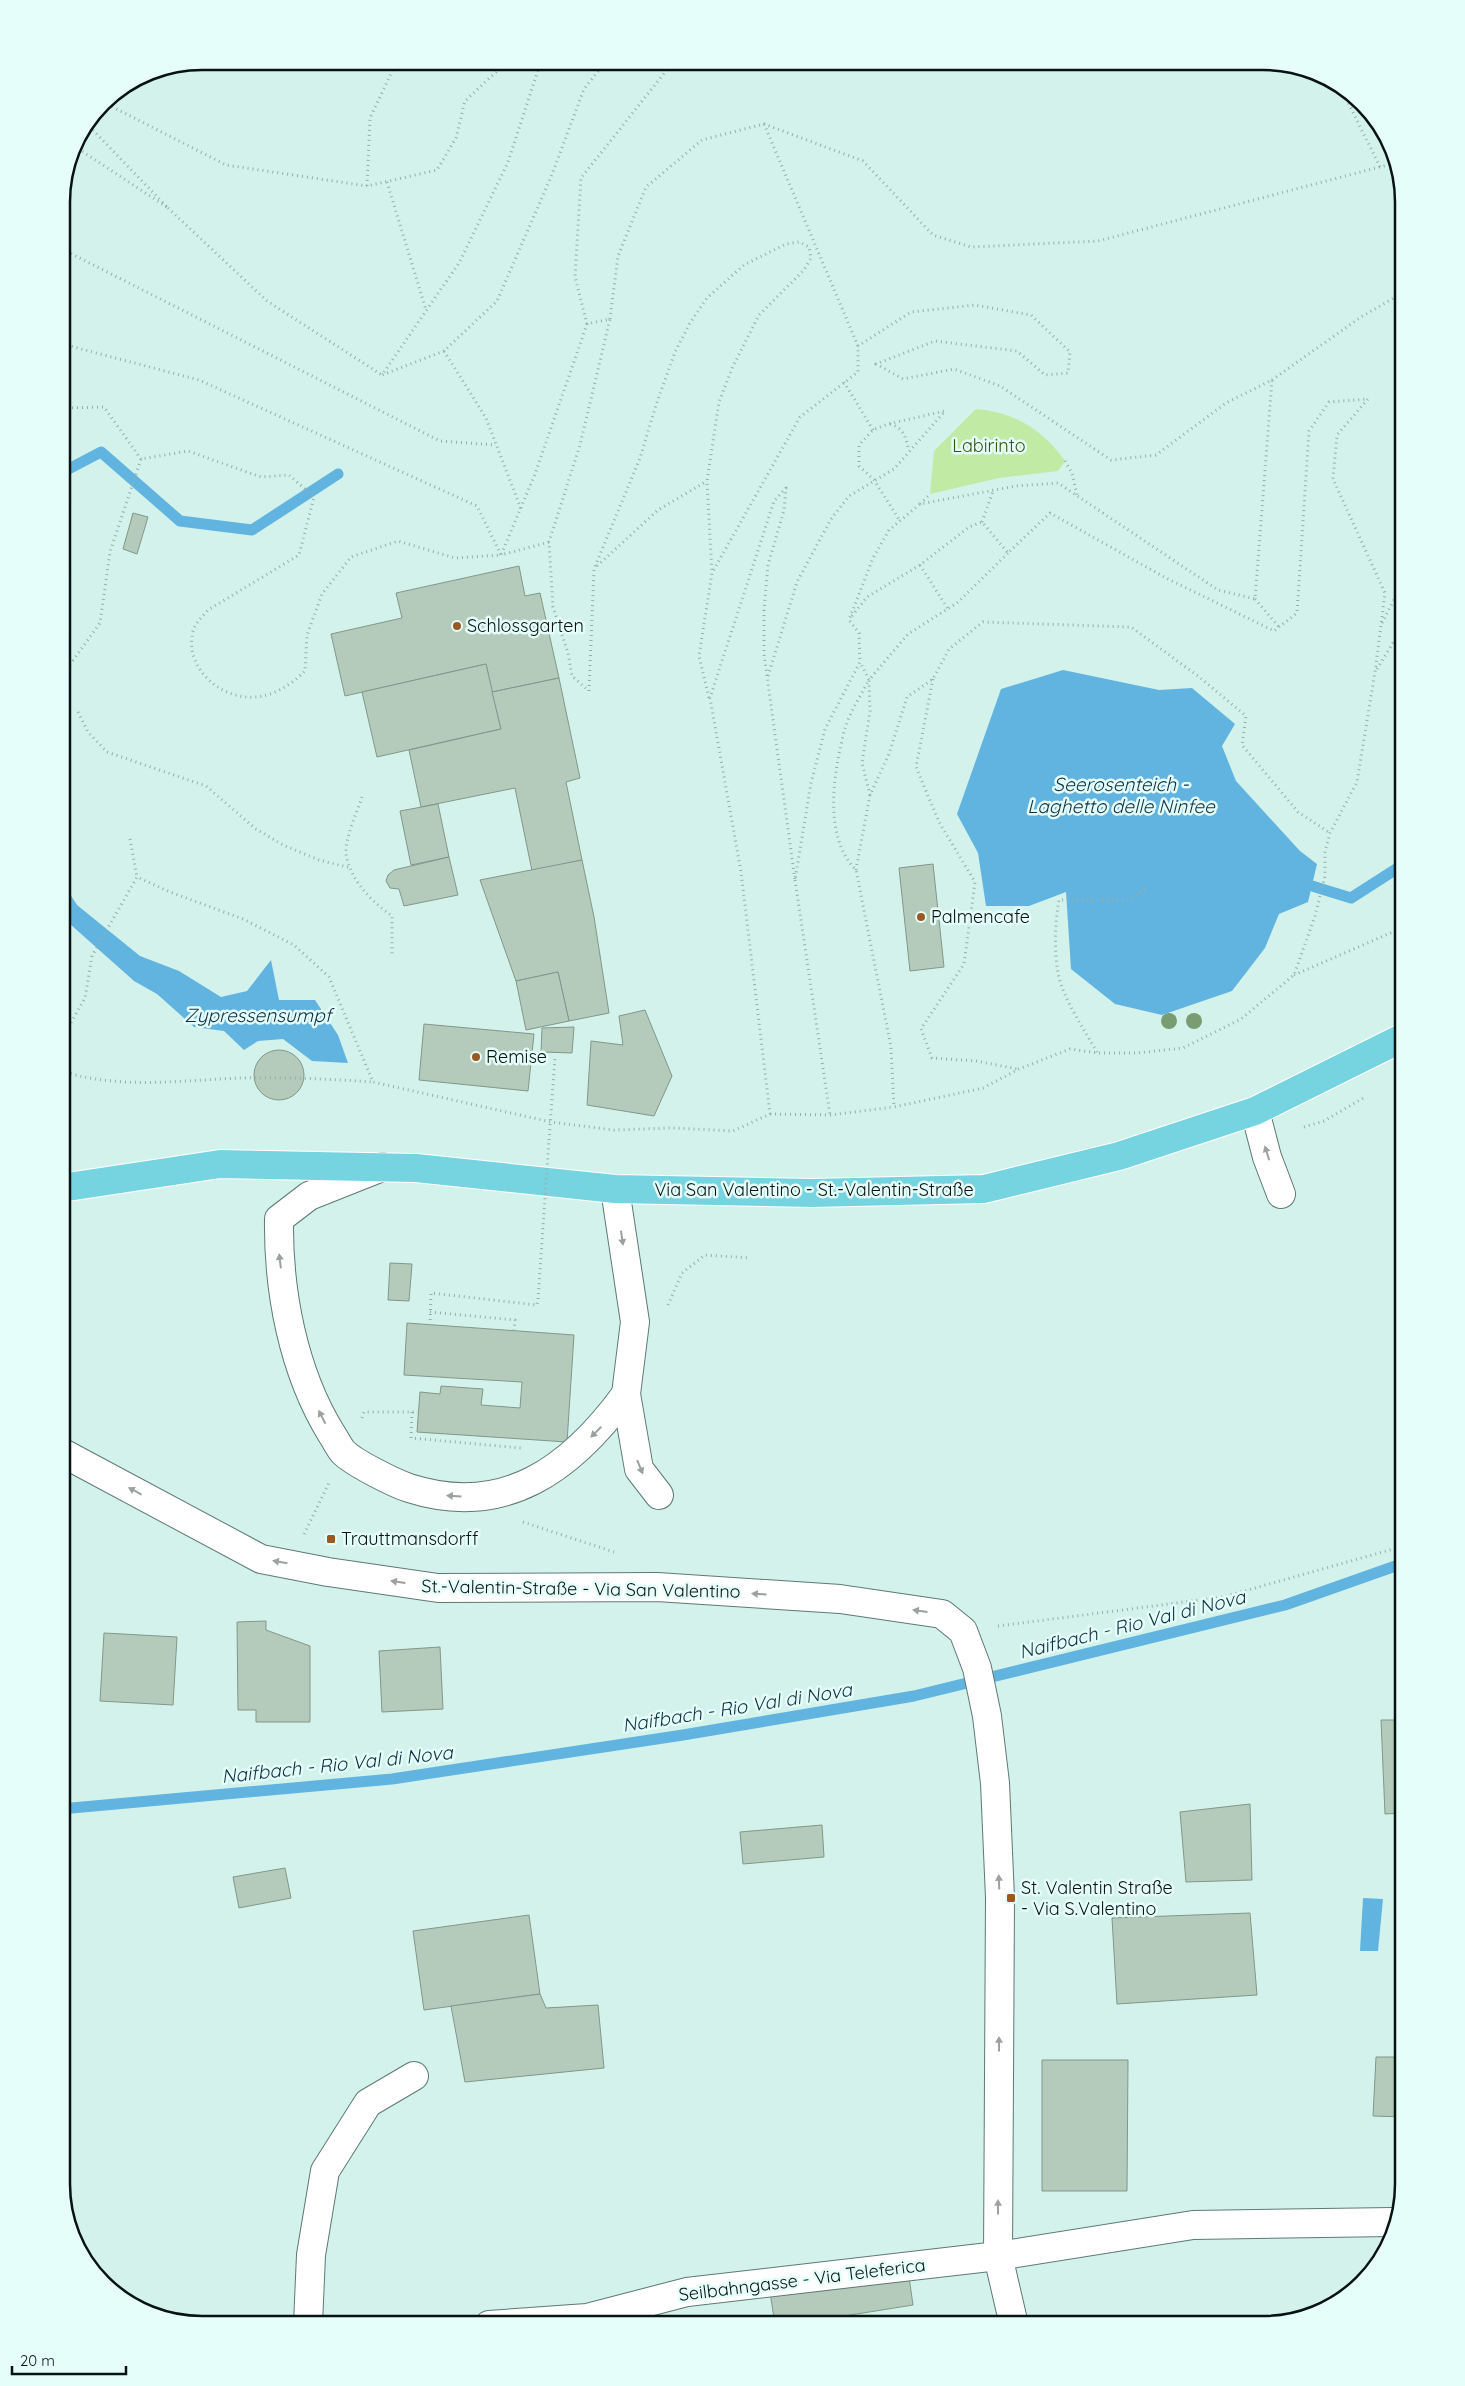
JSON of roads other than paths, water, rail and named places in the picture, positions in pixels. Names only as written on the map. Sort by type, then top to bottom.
[{"type":"main road","name":"Via San Valentino - St.-Valentin-Straße","points":[[382,1167],[416,1168],[616,1190],[812,1193],[984,1189],[1119,1156],[1255,1112],[1395,1042]]},
{"type":"main road","points":[[70,1187],[220,1164],[382,1167]]},
{"type":"street","points":[[1255,1112],[1267,1157],[1282,1194]]},
{"type":"street","points":[[382,1167],[309,1196],[279,1219],[279,1251],[285,1304],[301,1365],[321,1417],[344,1453],[392,1483],[429,1494],[477,1498],[525,1486],[566,1461],[604,1424],[626,1394]]},
{"type":"street","points":[[616,1190],[635,1322],[626,1394],[639,1469],[659,1495]]},
{"type":"street","name":"St.-Valentin-Straße - Via San Valentino","points":[[70,1457],[262,1559],[328,1572],[438,1588],[657,1587],[840,1599],[942,1614],[963,1631],[977,1668],[987,1716],[995,1782],[1000,1898],[998,2256]]},
{"type":"street","points":[[308,2316],[311,2255],[325,2171],[368,2103],[414,2076]]},
{"type":"street","name":"Seilbahngasse - Via Teleferica","points":[[595,2316],[688,2292],[998,2256],[1193,2225],[1389,2222]]},
{"type":"street","points":[[998,2256],[1012,2316]]},
{"type":"water","name":"Seerosenteich - Laghetto delle Ninfee","points":[[1063,670],[1159,690],[1192,688],[1235,724],[1222,746],[1236,781],[1300,851],[1317,864],[1308,902],[1279,914],[1265,948],[1232,991],[1162,1015],[1115,1004],[1071,969],[1066,892],[1029,906],[986,906],[978,853],[957,814],[1001,689]]},
{"type":"water","name":"Zypressensumpf","points":[[70,894],[77,905],[140,956],[179,971],[221,997],[247,991],[271,960],[279,1000],[315,1000],[338,1035],[348,1063],[312,1061],[283,1039],[258,1041],[244,1050],[224,1031],[194,1027],[157,994],[134,981],[70,924]]},
{"type":"water","points":[[1363,1898],[1383,1899],[1378,1951],[1360,1951]]},
{"type":"waterway","points":[[70,468],[101,452],[180,521],[252,530],[338,474]]},
{"type":"waterway","points":[[1312,886],[1351,898],[1395,870]]},
{"type":"waterway","name":"Naifbach - Rio Val di Nova","points":[[70,1808],[392,1779],[683,1735],[914,1696],[1285,1605],[1395,1566]]},
{"type":"place","name":"Schlossgarten","points":[[457,626]]},
{"type":"place","name":"Palmencafe","points":[[921,917]]},
{"type":"place","name":"Remise","points":[[476,1057]]},
{"type":"place","name":"Trauttmansdorff","points":[[331,1539]]},
{"type":"place","name":"St. Valentin Straße - Via S.Valentino","points":[[1011,1898]]},
{"type":"park label","name":"Labirinto","points":[[989,446]]}]
